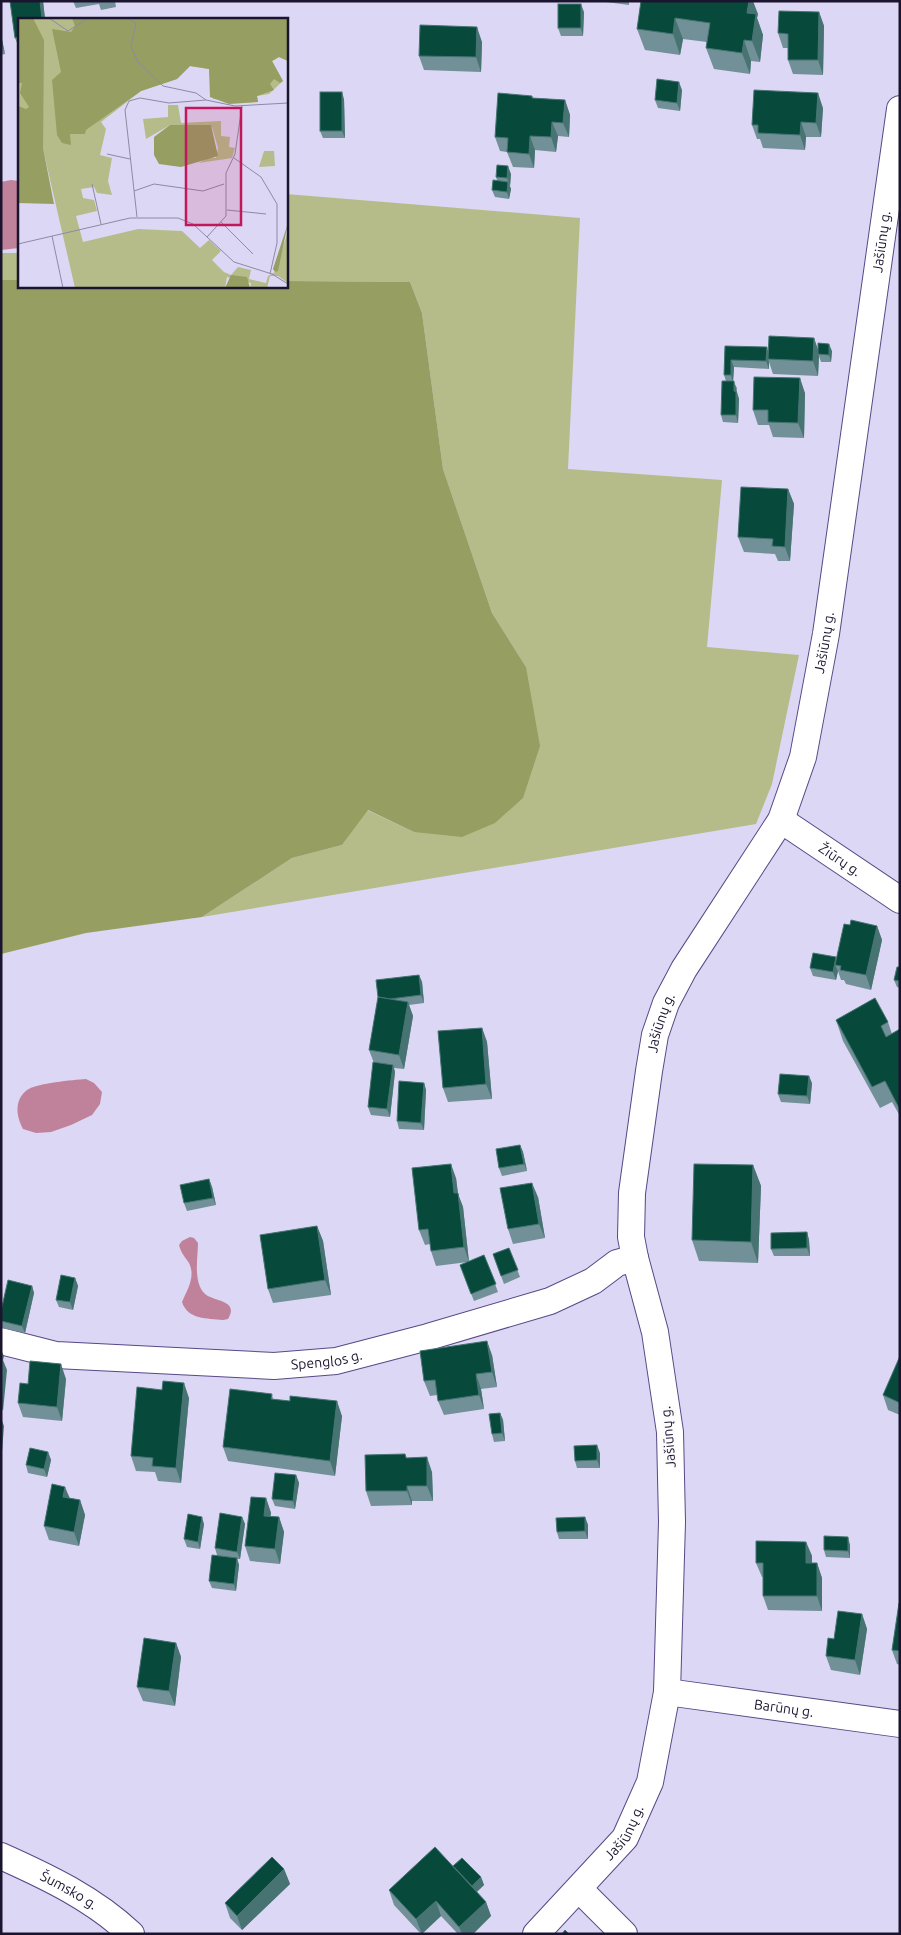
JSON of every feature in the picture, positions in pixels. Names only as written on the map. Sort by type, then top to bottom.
[{"type":"street","name":"Jašiūnų g.","points":[[536,1934],[625,1838],[650,1782],[666,1692],[672,1522],[670,1432],[655,1332],[634,1258],[631,1237],[632,1193],[649,1071],[655,1035],[663,1011],[684,969],[781,820],[804,757],[826,634],[900,109]]},
{"type":"street","name":"Žiūrų g.","points":[[781,820],[900,900]]},
{"type":"street","name":"Spenglos g.","points":[[1,1341],[56,1355],[274,1366],[336,1361],[428,1337],[550,1301],[593,1281],[618,1263],[634,1258]]},
{"type":"street","name":"Barūnų g.","points":[[666,1692],[900,1724]]},
{"type":"street","name":"Šumsko g.","points":[[1,1856],[70,1889],[117,1920],[132,1934]]},
{"type":"street","points":[[579,1889],[624,1934]]},
{"type":"green space","points":[[288,194],[580,218],[568,469],[722,480],[707,647],[799,655],[772,784],[756,824],[202,917],[292,858],[342,845],[367,810],[414,832],[526,667],[492,613],[443,469],[422,313],[410,282],[288,281]]},
{"type":"green space","points":[[1,253],[18,253],[18,280],[1,280]]},
{"type":"green space","points":[[1,280],[18,280],[18,288],[288,288],[288,281],[410,282],[422,313],[443,469],[492,613],[526,667],[540,746],[523,798],[495,823],[462,837],[414,832],[368,810],[342,845],[292,858],[202,917],[86,933],[1,954]]},
{"type":"shaded area","points":[[18,181],[18,248],[1,250],[1,182]]},
{"type":"shaded area","points":[[86,1079],[94,1083],[102,1092],[100,1104],[92,1115],[51,1132],[36,1133],[23,1129],[18,1114],[18,1103],[27,1090],[47,1084]]},
{"type":"shaded area","points":[[190,1237],[194,1238],[198,1243],[198,1282],[204,1293],[208,1296],[228,1304],[231,1313],[228,1319],[211,1319],[193,1315],[185,1308],[182,1302],[192,1273],[179,1245]]},
{"type":"building","points":[[10,1],[40,1],[42,18],[18,18],[18,37],[15,38]]},
{"type":"building","points":[[641,1],[749,1],[747,13],[756,14],[752,41],[744,40],[742,53],[706,48],[710,23],[675,18],[673,34],[637,29]]},
{"type":"building","points":[[558,4],[581,4],[581,28],[558,28]]},
{"type":"building","points":[[779,11],[819,12],[818,60],[788,60],[788,34],[778,33]]},
{"type":"building","points":[[420,25],[477,27],[476,57],[419,56]]},
{"type":"building","points":[[657,79],[679,82],[677,103],[655,100]]},
{"type":"building","points":[[754,90],[818,93],[816,123],[801,122],[800,135],[758,133],[758,125],[752,125]]},
{"type":"building","points":[[320,92],[342,92],[342,131],[320,131]]},
{"type":"building","points":[[498,93],[565,100],[563,123],[552,122],[551,137],[530,136],[529,154],[507,152],[508,138],[495,137]]},
{"type":"building","points":[[497,165],[508,166],[507,178],[496,177]]},
{"type":"building","points":[[493,180],[508,182],[507,192],[492,190]]},
{"type":"building","points":[[769,336],[814,338],[813,361],[768,359]]},
{"type":"building","points":[[818,343],[829,344],[829,355],[818,354]]},
{"type":"building","points":[[725,346],[767,347],[766,361],[731,360],[731,375],[724,375]]},
{"type":"building","points":[[754,377],[800,378],[798,423],[768,422],[768,410],[753,410]]},
{"type":"building","points":[[722,381],[734,381],[736,415],[721,415]]},
{"type":"building","points":[[741,487],[788,489],[785,547],[772,546],[773,539],[738,537]]},
{"type":"building","points":[[851,920],[877,926],[866,975],[840,970],[841,966],[835,965],[844,924],[850,925]]},
{"type":"building","points":[[813,953],[836,957],[833,972],[810,968]]},
{"type":"building","points":[[897,967],[900,967],[900,981],[894,980]]},
{"type":"building","points":[[419,975],[421,995],[390,999],[378,997],[376,980]]},
{"type":"building","points":[[378,997],[408,1002],[399,1055],[369,1050]]},
{"type":"building","points":[[875,998],[888,1022],[881,1026],[886,1037],[900,1029],[899,1108],[885,1081],[872,1087],[836,1020]]},
{"type":"building","points":[[482,1028],[486,1084],[443,1088],[438,1031]]},
{"type":"building","points":[[373,1062],[393,1065],[387,1109],[368,1107]]},
{"type":"building","points":[[780,1074],[809,1076],[807,1096],[778,1094]]},
{"type":"building","points":[[399,1081],[424,1083],[421,1123],[397,1121]]},
{"type":"building","points":[[520,1145],[524,1164],[499,1168],[496,1149]]},
{"type":"building","points":[[451,1164],[454,1193],[458,1193],[464,1247],[431,1251],[428,1229],[419,1230],[412,1168]]},
{"type":"building","points":[[694,1164],[753,1165],[751,1242],[692,1240]]},
{"type":"building","points":[[209,1179],[213,1198],[184,1203],[180,1185]]},
{"type":"building","points":[[532,1183],[539,1224],[508,1229],[500,1188]]},
{"type":"building","points":[[317,1226],[325,1280],[268,1289],[260,1235]]},
{"type":"building","points":[[807,1232],[807,1248],[771,1249],[771,1233]]},
{"type":"building","points":[[509,1248],[518,1270],[501,1276],[493,1254]]},
{"type":"building","points":[[484,1255],[496,1284],[471,1294],[460,1265]]},
{"type":"building","points":[[61,1275],[75,1278],[70,1302],[56,1300]]},
{"type":"building","points":[[8,1280],[32,1286],[22,1326],[1,1321],[1,1311]]},
{"type":"building","points":[[487,1341],[492,1372],[476,1374],[479,1395],[438,1401],[435,1380],[424,1381],[420,1351]]},
{"type":"building","points":[[900,1356],[900,1403],[883,1395]]},
{"type":"building","points":[[30,1361],[61,1364],[57,1407],[18,1403],[20,1383],[28,1384]]},
{"type":"building","points":[[163,1381],[184,1383],[176,1468],[152,1466],[153,1458],[131,1456],[137,1387],[162,1390]]},
{"type":"building","points":[[230,1389],[272,1394],[271,1399],[290,1401],[290,1396],[337,1401],[330,1461],[223,1447]]},
{"type":"building","points":[[500,1413],[502,1433],[492,1434],[489,1414]]},
{"type":"building","points":[[597,1445],[597,1460],[575,1461],[574,1446]]},
{"type":"building","points":[[30,1448],[48,1452],[44,1469],[26,1465]]},
{"type":"building","points":[[405,1454],[406,1458],[427,1457],[427,1486],[407,1486],[407,1491],[366,1491],[365,1455]]},
{"type":"building","points":[[275,1473],[296,1475],[293,1501],[272,1499]]},
{"type":"building","points":[[52,1484],[65,1487],[63,1497],[80,1500],[74,1532],[44,1526]]},
{"type":"building","points":[[251,1497],[266,1498],[264,1516],[279,1517],[275,1549],[245,1546]]},
{"type":"building","points":[[220,1513],[242,1517],[237,1552],[215,1548]]},
{"type":"building","points":[[188,1514],[202,1517],[198,1542],[184,1539]]},
{"type":"building","points":[[585,1517],[585,1531],[557,1532],[556,1518]]},
{"type":"building","points":[[824,1536],[848,1537],[848,1551],[824,1550]]},
{"type":"building","points":[[756,1541],[806,1542],[806,1563],[817,1563],[817,1596],[763,1596],[763,1563],[756,1563]]},
{"type":"building","points":[[212,1555],[237,1558],[234,1584],[209,1581]]},
{"type":"building","points":[[900,1603],[900,1651],[892,1650]]},
{"type":"building","points":[[838,1611],[862,1614],[855,1660],[826,1656],[828,1638],[834,1639]]},
{"type":"building","points":[[144,1638],[176,1643],[169,1691],[137,1687]]},
{"type":"building","points":[[435,1847],[486,1902],[459,1927],[436,1901],[416,1919],[389,1890]]},
{"type":"building","points":[[272,1857],[284,1869],[237,1916],[225,1903]]},
{"type":"building","points":[[462,1858],[481,1877],[472,1886],[453,1866]]}]
